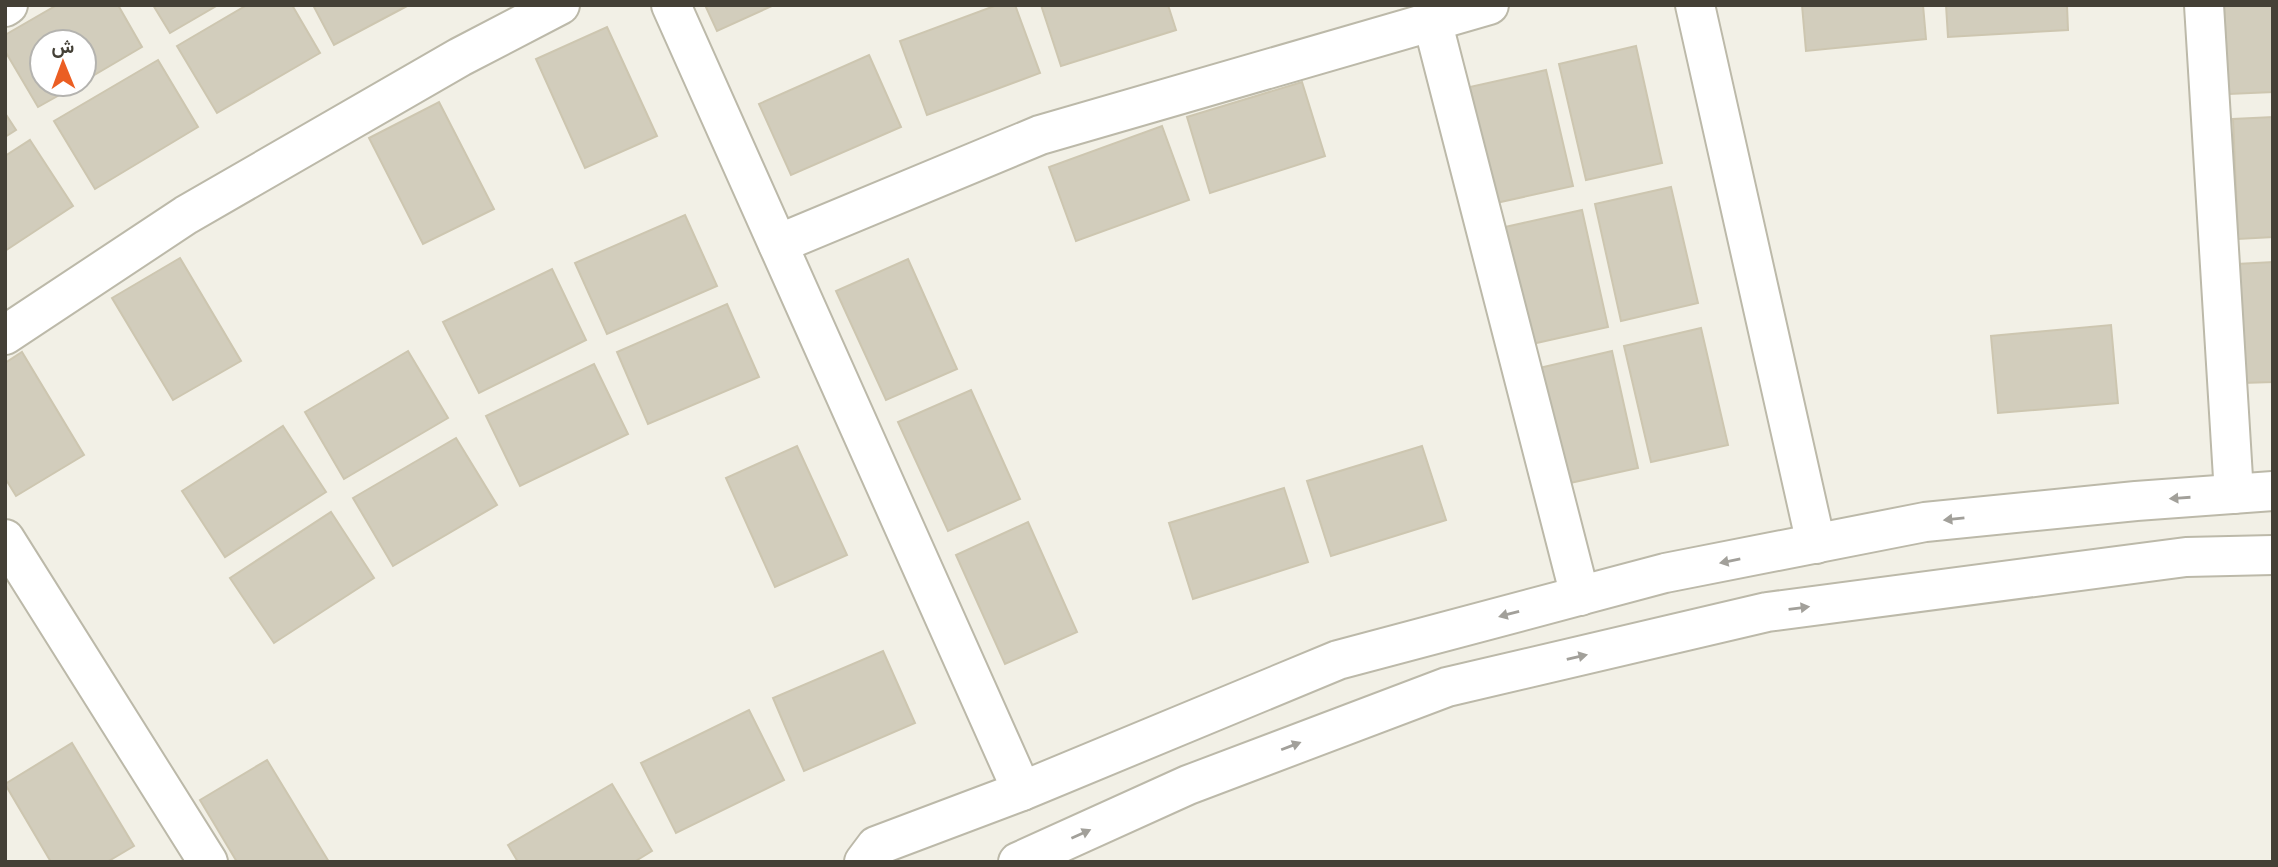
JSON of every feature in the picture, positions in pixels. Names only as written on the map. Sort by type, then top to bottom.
[{"type":"street","points":[[5,335],[186,215],[460,57],[560,5]]},
{"type":"street","points":[[671,5],[1022,791]]},
{"type":"street","points":[[778,244],[1040,135],[1489,5]]},
{"type":"street","points":[[1695,5],[1816,544]]},
{"type":"street","points":[[2204,5],[2234,494]]},
{"type":"street","points":[[1433,20],[1580,596]]},
{"type":"street","points":[[864,862],[876,846],[1022,791],[1338,660],[1665,573],[1924,522],[2136,501],[2273,491]]},
{"type":"street","points":[[5,539],[208,862]]},
{"type":"street","points":[[1018,862],[1188,785],[1447,687],[1767,612],[2186,557],[2273,555]]},
{"type":"building","points":[[57,5],[118,5],[142,47],[98,73],[98,28],[28,28],[28,90],[5,51],[5,35]]},
{"type":"building","points":[[153,5],[218,5],[170,33]]},
{"type":"building","points":[[247,5],[292,5],[320,53],[217,113],[177,46]]},
{"type":"building","points":[[313,5],[409,5],[334,45]]},
{"type":"building","points":[[705,5],[774,5],[717,31]]},
{"type":"building","points":[[997,5],[1015,5],[1040,73],[927,115],[900,41]]},
{"type":"building","points":[[1041,5],[1168,5],[1176,30],[1061,66]]},
{"type":"building","points":[[1802,5],[1923,5],[1926,39],[1806,51]]},
{"type":"building","points":[[1946,5],[2067,5],[2068,30],[1948,37]]},
{"type":"building","points":[[2224,5],[2273,5],[2273,92],[2229,94]]},
{"type":"building","points":[[607,27],[657,136],[585,168],[536,59]]},
{"type":"building","points":[[1636,46],[1662,163],[1586,180],[1559,64]]},
{"type":"building","points":[[869,55],[901,127],[791,175],[759,104]]},
{"type":"building","points":[[158,60],[198,127],[95,189],[54,121],[93,98],[98,98],[98,95]]},
{"type":"building","points":[[1546,70],[1573,186],[1496,203],[1470,87]]},
{"type":"building","points":[[1302,82],[1325,156],[1210,193],[1187,117]]},
{"type":"building","points":[[33,98],[54,98],[38,107]]},
{"type":"building","points":[[439,102],[494,209],[423,244],[369,138]]},
{"type":"building","points":[[5,113],[16,130],[5,137]]},
{"type":"building","points":[[2273,117],[2273,237],[2238,239],[2233,119]]},
{"type":"building","points":[[1162,126],[1189,200],[1076,241],[1049,167]]},
{"type":"building","points":[[30,140],[73,206],[5,251],[5,156]]},
{"type":"building","points":[[1671,187],[1698,303],[1621,321],[1595,204]]},
{"type":"building","points":[[1582,210],[1608,327],[1532,344],[1505,227]]},
{"type":"building","points":[[685,215],[717,286],[607,334],[575,263]]},
{"type":"building","points":[[180,258],[241,361],[173,400],[112,298]]},
{"type":"building","points":[[908,259],[957,369],[886,400],[836,291]]},
{"type":"building","points":[[2273,262],[2273,382],[2242,383],[2237,264]]},
{"type":"building","points":[[552,269],[586,340],[479,393],[443,322]]},
{"type":"building","points":[[727,304],[759,377],[648,424],[617,352]]},
{"type":"building","points":[[2111,325],[2118,403],[1998,413],[1991,336]]},
{"type":"building","points":[[1701,328],[1728,445],[1651,462],[1624,346]]},
{"type":"building","points":[[408,351],[448,418],[344,479],[305,412]]},
{"type":"building","points":[[1612,351],[1638,468],[1561,485],[1535,369]]},
{"type":"building","points":[[22,352],[84,455],[16,496],[5,478],[5,363]]},
{"type":"building","points":[[594,364],[628,434],[520,486],[486,416]]},
{"type":"building","points":[[971,390],[1020,499],[948,531],[898,422]]},
{"type":"building","points":[[283,426],[326,492],[225,557],[182,491]]},
{"type":"building","points":[[456,438],[497,505],[393,566],[353,498]]},
{"type":"building","points":[[797,446],[847,555],[775,587],[726,478]]},
{"type":"building","points":[[1422,446],[1446,520],[1331,556],[1307,481]]},
{"type":"building","points":[[1284,488],[1308,562],[1193,599],[1169,523]]},
{"type":"building","points":[[331,512],[374,578],[274,643],[230,578]]},
{"type":"building","points":[[1028,522],[1077,632],[1005,664],[956,555]]},
{"type":"building","points":[[883,651],[915,723],[804,771],[773,698]]},
{"type":"building","points":[[749,710],[784,780],[676,833],[641,763]]},
{"type":"building","points":[[72,743],[134,846],[107,862],[51,862],[5,784]]},
{"type":"building","points":[[267,760],[329,862],[237,862],[200,800]]},
{"type":"building","points":[[612,784],[652,851],[634,862],[518,862],[508,845]]}]
